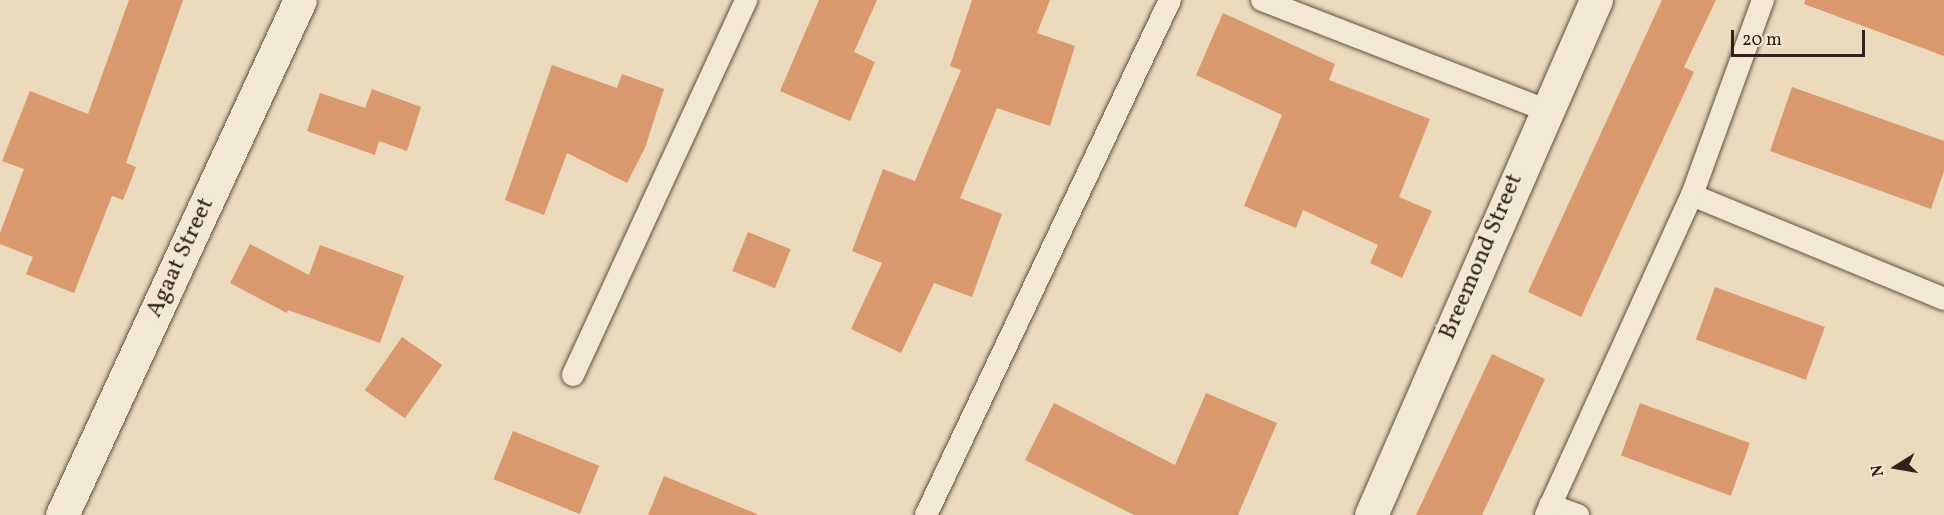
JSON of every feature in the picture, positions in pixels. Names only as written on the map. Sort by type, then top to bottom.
[{"type":"street","name":"Agaat Street","points":[[62,515],[300,0]]},
{"type":"street","name":"Breemond Street","points":[[1371,515],[1596,0]]},
{"type":"lane","points":[[573,375],[746,0]]},
{"type":"lane","points":[[926,515],[1170,0]]},
{"type":"lane","points":[[1262,0],[1546,110]]},
{"type":"lane","points":[[1578,515],[1548,510],[1692,195],[1763,0]]},
{"type":"lane","points":[[1692,195],[1944,299]]},
{"type":"building","points":[[129,0],[183,0],[126,163],[136,167],[123,200],[112,196],[74,293],[26,274],[33,257],[0,244],[0,233],[24,169],[2,161],[30,91],[88,114]]},
{"type":"building","points":[[819,0],[877,0],[854,52],[875,62],[850,121],[780,91]]},
{"type":"building","points":[[972,0],[1050,0],[1037,33],[1075,46],[1050,126],[997,108],[960,198],[1002,214],[972,297],[934,283],[901,353],[851,329],[882,263],[852,251],[883,169],[915,181],[961,70],[950,66]]},
{"type":"building","points":[[1662,0],[1716,0],[1684,67],[1694,72],[1581,317],[1528,292]]},
{"type":"building","points":[[1805,0],[1944,0],[1944,56],[1804,4]]},
{"type":"building","points":[[1223,13],[1335,64],[1329,80],[1430,119],[1399,197],[1432,211],[1402,278],[1370,263],[1378,245],[1303,210],[1296,228],[1244,206],[1282,115],[1196,75]]},
{"type":"building","points":[[552,65],[617,88],[622,74],[664,89],[645,148],[627,183],[567,153],[544,215],[505,200]]},
{"type":"building","points":[[1792,87],[1944,141],[1944,171],[1931,209],[1770,151]]},
{"type":"building","points":[[372,89],[421,107],[407,151],[379,141],[375,155],[307,131],[320,93],[365,108]]},
{"type":"building","points":[[748,232],[791,249],[775,288],[732,271]]},
{"type":"building","points":[[250,244],[309,275],[320,245],[404,276],[380,343],[288,310],[287,313],[230,283]]},
{"type":"building","points":[[1715,287],[1825,327],[1806,380],[1696,340]]},
{"type":"building","points":[[402,337],[442,365],[405,418],[365,390]]},
{"type":"building","points":[[1492,354],[1545,379],[1482,515],[1416,515]]},
{"type":"building","points":[[1206,393],[1277,423],[1238,515],[1134,515],[1025,460],[1054,403],[1175,465]]},
{"type":"building","points":[[1640,403],[1750,443],[1731,496],[1621,456]]},
{"type":"building","points":[[513,431],[599,466],[580,514],[494,479]]},
{"type":"building","points":[[664,476],[757,514],[648,515]]}]
